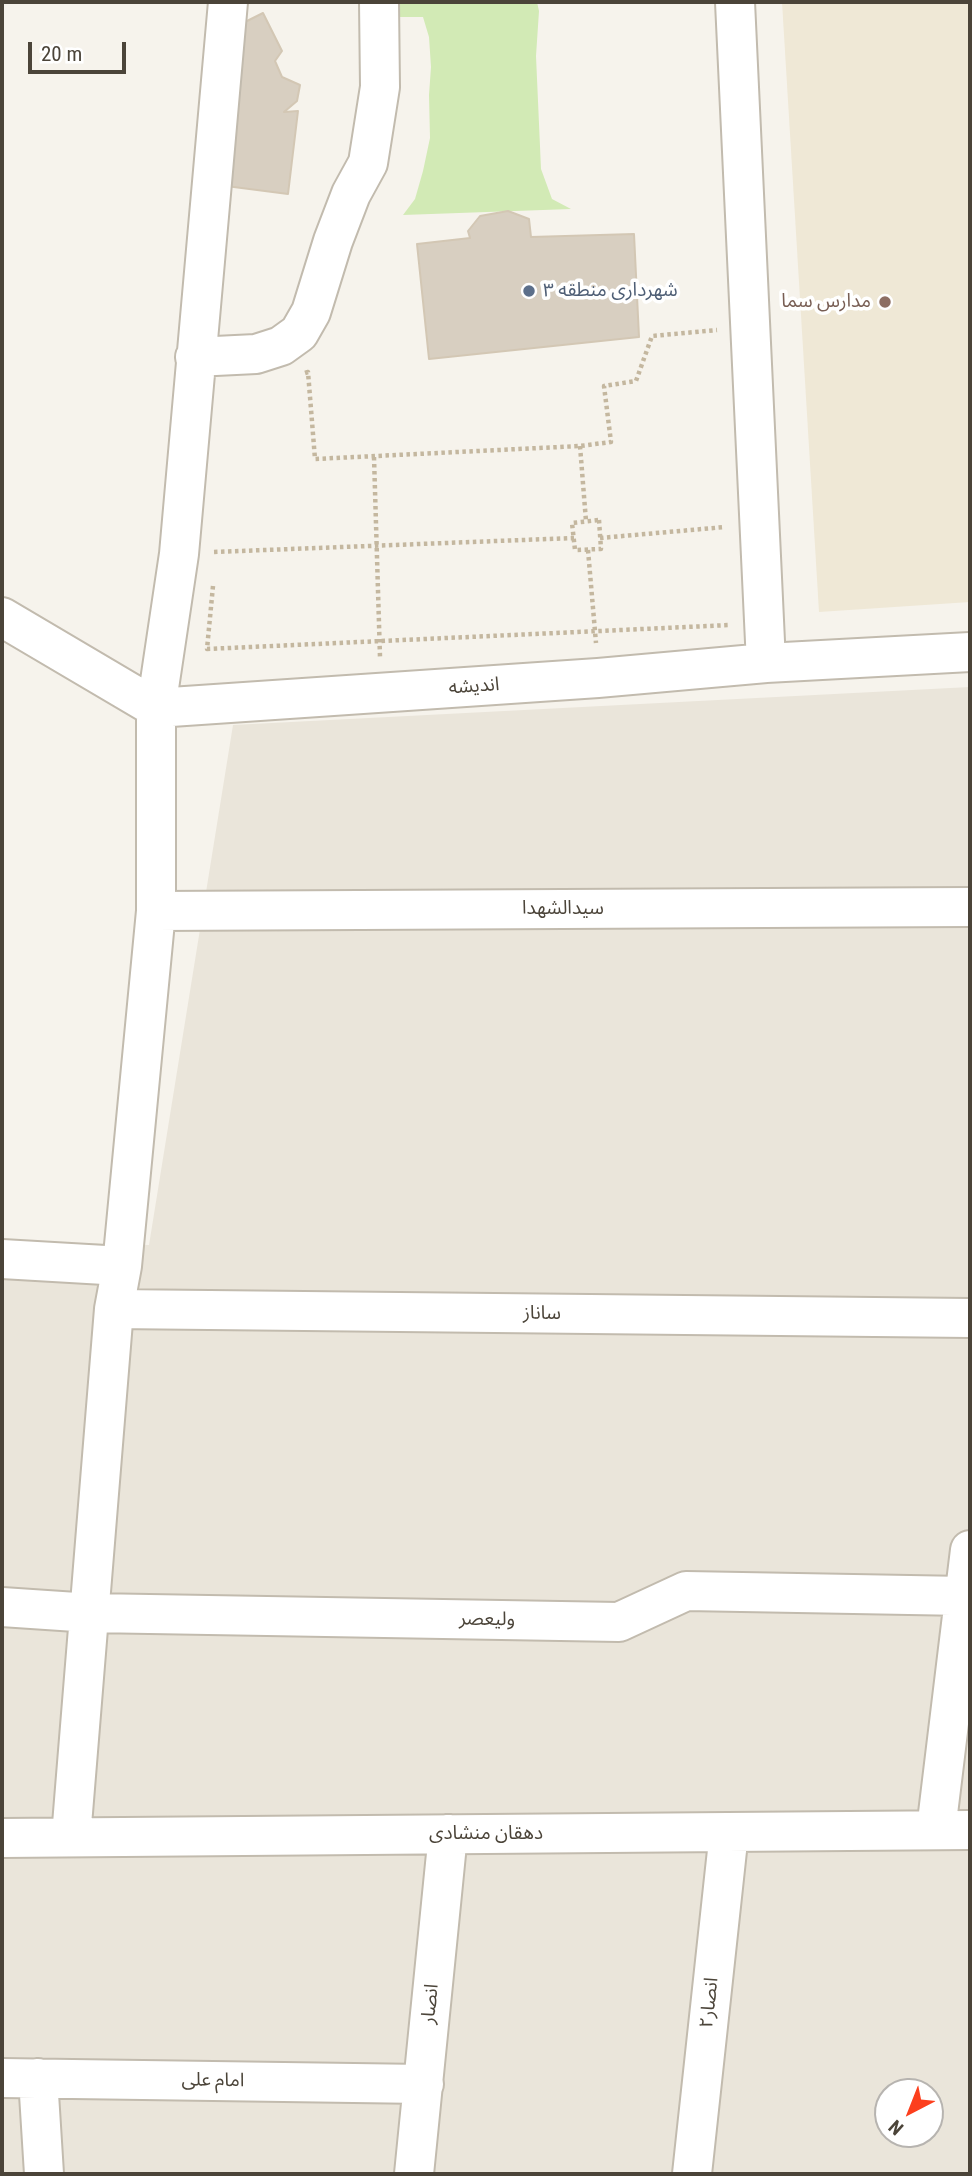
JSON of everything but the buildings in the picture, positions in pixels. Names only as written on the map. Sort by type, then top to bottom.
[{"type":"street","points":[[71,1838],[114,1310],[122,1266],[156,911],[156,708],[198,553],[195,357],[228,2]]},
{"type":"street","points":[[195,357],[256,354],[281,346],[299,333],[311,312],[333,241],[351,194],[368,163],[380,87],[379,2]]},
{"type":"street","points":[[735,2],[729,333],[766,663]]},
{"type":"street","points":[[2,617],[156,708]]},
{"type":"street","name":"اندیشه","points":[[156,708],[598,678],[766,663],[970,652]]},
{"type":"street","name":"سیدالشهدا","points":[[156,911],[970,907]]},
{"type":"street","points":[[2,1259],[122,1266]]},
{"type":"street","name":"ساناز","points":[[114,1310],[970,1318]]},
{"type":"street","points":[[953,1830],[965,1596],[970,1550]]},
{"type":"street","name":"ولیعصر","points":[[2,1607],[91,1614],[619,1622],[686,1591],[965,1596]]},
{"type":"street","name":"دهقان منشادی","points":[[2,1838],[953,1830]]},
{"type":"street","name":"انصار۲","points":[[692,2174],[729,1832]]},
{"type":"street","name":"انصار","points":[[414,2174],[448,1834]]},
{"type":"street","points":[[20,2078],[44,2174]]},
{"type":"street","name":"امام علی","points":[[20,2078],[424,2084]]},
{"type":"path","points":[[296,374],[308,372],[315,459],[580,446],[611,442],[604,386],[636,381],[652,336],[729,333]]},
{"type":"path","points":[[580,446],[586,522]]},
{"type":"path","points":[[373,457],[382,693]]},
{"type":"path","points":[[727,514],[728,539]]},
{"type":"path","points":[[599,520],[601,549],[575,551],[572,523],[586,522],[599,520]]},
{"type":"path","points":[[600,538],[727,527]]},
{"type":"path","points":[[198,553],[574,538]]},
{"type":"path","points":[[198,553],[217,539]]},
{"type":"path","points":[[588,550],[598,678]]},
{"type":"path","points":[[214,580],[207,649],[732,625],[731,613]]},
{"type":"shaded area","name":"مدارس سما","points":[[782,2],[970,2],[970,602],[819,612]]},
{"type":"shaded area","points":[[970,687],[970,2174],[2,2174],[2,1241],[149,1245],[233,725]]},
{"type":"green space","points":[[392,2],[537,2],[539,11],[536,56],[541,169],[552,199],[571,209],[403,215],[415,199],[430,138],[431,67],[429,37],[423,17],[393,17]]},
{"type":"place","name":"شهرداری منطقه ۳","points":[[529,291]]},
{"type":"place","name":"مدارس سما","points":[[885,302]]}]
